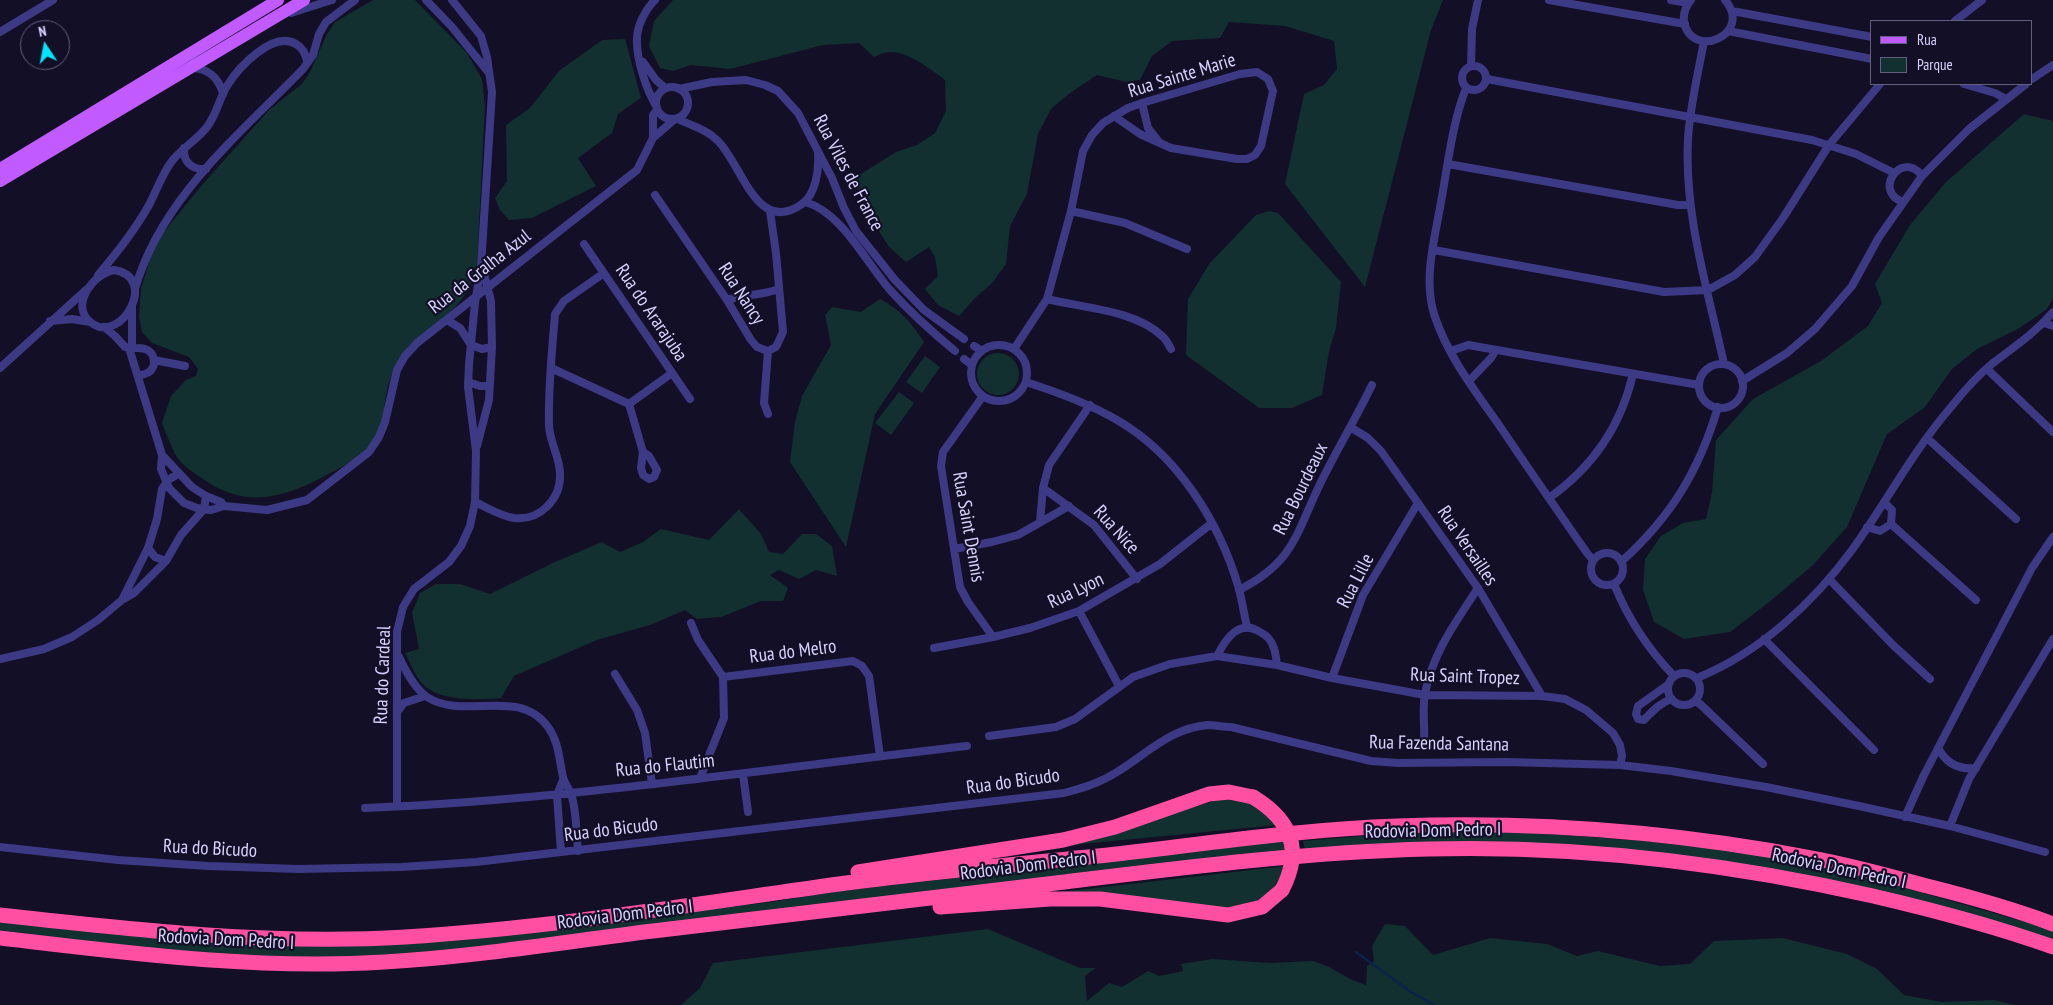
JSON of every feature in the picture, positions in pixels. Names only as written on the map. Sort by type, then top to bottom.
[{"type":"highway","points":[[704,903],[806,880],[1063,840],[1115,827],[1210,794],[1230,792],[1253,797],[1276,814],[1290,837],[1293,862],[1290,875],[1282,890],[1262,907],[1228,915],[1126,901],[1077,898],[781,917]]},
{"type":"highway","name":"Rodovia Dom Pedro I","points":[[0,915],[215,937],[367,939],[408,937],[529,925],[849,883],[1354,828],[1488,825],[1626,832],[1739,845],[1817,858],[1965,896],[2053,924]]},
{"type":"highway","name":"Rodovia Dom Pedro I","points":[[0,938],[214,962],[280,965],[421,960],[1107,877],[1321,854],[1434,848],[1617,854],[1752,871],[1803,880],[1918,907],[2053,947]]},
{"type":"main road","points":[[0,169],[278,0]]},
{"type":"main road","points":[[0,181],[304,0]]},
{"type":"street","points":[[0,32],[53,0]]},
{"type":"street","points":[[270,20],[332,0]]},
{"type":"street","points":[[162,455],[192,487],[206,496],[221,502],[224,506],[218,509],[204,509],[184,503],[173,494],[161,469],[162,455],[129,348],[132,344],[132,307],[135,289],[146,257],[160,228],[180,200],[206,169],[308,62],[315,51],[319,34],[326,22],[354,0]]},
{"type":"street","points":[[452,0],[481,36],[487,57],[492,92],[481,266],[476,295],[468,382],[476,451]]},
{"type":"street","points":[[655,0],[648,8],[639,28],[636,41],[647,91],[664,118],[676,119],[703,129],[719,142],[756,199],[770,211],[782,214],[805,202],[816,182],[818,151]]},
{"type":"street","points":[[1471,66],[1472,29],[1478,0]]},
{"type":"street","points":[[1549,0],[1685,24]]},
{"type":"street","points":[[1671,0],[1690,2],[1684,13],[1685,24],[1690,34],[1704,41],[1720,39],[1728,31],[1732,21],[1732,10],[1725,0]]},
{"type":"street","points":[[1957,20],[1982,0]]},
{"type":"street","points":[[429,1],[489,73]]},
{"type":"street","points":[[1732,10],[1870,36]]},
{"type":"street","points":[[1728,31],[1870,59]]},
{"type":"street","points":[[0,368],[86,290],[98,276],[128,238],[149,205],[167,168],[184,148],[209,125],[223,94],[234,76],[248,61],[264,48],[278,41],[288,40],[297,44],[303,50],[308,62]]},
{"type":"street","points":[[1704,41],[1690,117],[1688,161],[1690,205],[1697,248],[1724,364]]},
{"type":"street","points":[[640,59],[656,80],[665,88]]},
{"type":"street","points":[[2033,78],[2053,65]]},
{"type":"street","points":[[1466,88],[1473,91],[1481,89],[1486,79],[1482,69],[1471,66],[1464,70],[1462,78],[1466,88],[1457,116],[1448,164],[1430,271],[1430,295],[1438,323],[1469,381],[1593,560]]},
{"type":"street","points":[[192,68],[206,71],[213,76],[220,84],[223,94]]},
{"type":"street","name":"Rua Sainte Marie","points":[[1014,350],[1047,299],[1071,210],[1083,151],[1092,135],[1114,116],[1142,103],[1240,74],[1256,72],[1268,79],[1273,91],[1261,146],[1255,155],[1247,159],[1171,148],[1140,134],[1114,116]]},
{"type":"street","points":[[1486,79],[1829,145],[1856,154],[1894,173]]},
{"type":"street","name":"Rua Viles de France","points":[[679,89],[712,82],[746,80],[778,90],[798,113],[856,231],[895,280],[924,310],[964,339]]},
{"type":"street","points":[[1434,250],[1664,292],[1708,290],[1735,275],[1755,257],[1783,218],[1829,145],[1879,85]]},
{"type":"street","points":[[1967,85],[1995,93],[2006,99]]},
{"type":"street","points":[[1742,381],[1787,353],[1828,315],[1852,286],[1878,237],[1922,176],[1969,129],[2025,85]]},
{"type":"street","points":[[656,107],[658,95],[665,88],[676,87],[686,96],[688,102],[684,115],[676,119]]},
{"type":"street","points":[[1142,103],[1148,128],[1160,143]]},
{"type":"street","name":"Rua da Gralha Azul","points":[[653,138],[653,115],[656,107]]},
{"type":"street","name":"Rua da Gralha Azul","points":[[224,506],[267,510],[307,500],[364,457],[379,437],[385,422],[398,370],[405,356],[417,343],[637,170],[653,138],[676,119]]},
{"type":"street","points":[[184,148],[184,156],[188,163],[194,168],[206,169]]},
{"type":"street","points":[[1448,164],[1678,205],[1690,205]]},
{"type":"street","points":[[1903,202],[1896,198],[1890,188],[1890,180],[1894,173],[1901,168],[1909,168],[1922,176]]},
{"type":"street","name":"Rua Nancy","points":[[655,195],[727,300],[751,340],[757,346],[768,350],[764,403],[768,414]]},
{"type":"street","name":"Rua Viles de France","points":[[805,202],[823,210],[835,220],[890,290],[922,324],[955,352]]},
{"type":"street","points":[[1071,210],[1125,223],[1187,249]]},
{"type":"street","points":[[768,350],[776,347],[783,332],[770,211]]},
{"type":"street","name":"Rua do Ararajuba","points":[[584,244],[690,400]]},
{"type":"street","points":[[476,451],[489,400],[492,347],[491,301],[481,266]]},
{"type":"street","points":[[98,276],[106,271],[122,271],[133,281],[135,289]]},
{"type":"street","points":[[475,502],[502,515],[516,518],[530,517],[542,511],[552,502],[559,488],[560,473],[548,427],[554,314],[564,301],[604,273]]},
{"type":"street","points":[[727,300],[740,296],[764,294],[779,289]]},
{"type":"street","points":[[86,290],[83,308],[90,322]]},
{"type":"street","points":[[1047,299],[1124,315],[1163,336],[1171,349]]},
{"type":"street","points":[[50,321],[72,319],[104,327],[120,321],[132,307]]},
{"type":"street","points":[[1697,678],[1734,659],[1764,638],[1803,606],[1830,579],[1854,548],[1927,438],[1951,406],[1987,369],[2044,323],[2053,312]]},
{"type":"street","points":[[447,320],[460,328],[471,346],[482,349],[492,347]]},
{"type":"street","points":[[2044,323],[2053,326]]},
{"type":"street","points":[[104,327],[125,347],[148,350],[154,360],[154,366],[149,372],[138,376]]},
{"type":"street","points":[[998,345],[1014,350],[1026,364],[1027,372],[1026,382],[1019,393],[1008,400],[995,401],[983,396],[974,386],[971,372],[972,365],[982,351],[998,345]]},
{"type":"street","points":[[1452,351],[1468,345],[1699,385]]},
{"type":"street","points":[[974,346],[982,351]]},
{"type":"street","points":[[1469,381],[1496,350]]},
{"type":"street","points":[[964,359],[972,365]]},
{"type":"street","points":[[154,360],[185,366]]},
{"type":"street","points":[[1724,364],[1737,371],[1742,381],[1742,391],[1737,400],[1728,406],[1718,407],[1704,400],[1699,385],[1702,375],[1709,368],[1724,364]]},
{"type":"street","points":[[551,368],[629,404],[643,452]]},
{"type":"street","points":[[1987,369],[2053,432]]},
{"type":"street","points":[[629,404],[672,373]]},
{"type":"street","points":[[1549,498],[1580,473],[1606,442],[1620,416],[1633,374]]},
{"type":"street","points":[[468,382],[480,386],[489,386]]},
{"type":"street","points":[[1026,382],[1090,406],[1118,420],[1145,438],[1184,479],[1212,523],[1228,556],[1239,590],[1246,627]]},
{"type":"street","name":"Rua Bourdeaux","points":[[1239,590],[1261,579],[1275,566],[1295,541],[1321,482],[1372,385]]},
{"type":"street","name":"Rua Saint Dennis","points":[[983,396],[943,452],[941,466],[960,587],[968,602],[994,637]]},
{"type":"street","points":[[1040,522],[1043,488],[1049,465],[1090,406]]},
{"type":"street","points":[[1621,562],[1650,535],[1684,488],[1702,454],[1718,407]]},
{"type":"street","name":"Rua Versailles","points":[[1350,427],[1368,438],[1381,451],[1478,588],[1542,696]]},
{"type":"street","points":[[1927,438],[2016,519]]},
{"type":"street","name":"Rua do Cardeal","points":[[397,806],[397,632],[403,607],[414,590],[449,562],[461,546],[470,526],[475,502],[476,451]]},
{"type":"street","points":[[122,600],[148,548],[157,519],[162,489],[166,482],[178,474]]},
{"type":"street","name":"Rua Nice","points":[[1043,488],[1094,525],[1137,579]]},
{"type":"street","points":[[0,659],[30,654],[65,640],[98,620],[122,600],[134,593],[166,561],[181,535],[204,509],[206,496]]},
{"type":"street","points":[[1884,502],[1892,510],[1891,524]]},
{"type":"street","name":"Rua Lille","points":[[1332,678],[1363,595],[1418,503]]},
{"type":"street","points":[[954,549],[1018,535],[1069,506]]},
{"type":"street","name":"Rua Lyon","points":[[934,648],[1030,628],[1079,611],[1160,564],[1212,523]]},
{"type":"street","points":[[1867,527],[1880,531],[1891,524]]},
{"type":"street","points":[[1891,524],[1976,600]]},
{"type":"street","points":[[1905,817],[1938,748],[2032,568],[2053,537]]},
{"type":"street","points":[[148,548],[155,557],[166,561]]},
{"type":"street","points":[[1608,553],[1616,556],[1621,562],[1622,574],[1614,584],[1601,584],[1594,579],[1591,572],[1593,560],[1600,554],[1608,553]]},
{"type":"street","points":[[1830,579],[1893,646],[1930,679]]},
{"type":"street","points":[[1614,584],[1641,636],[1674,676]]},
{"type":"street","points":[[1424,743],[1425,695],[1432,663],[1478,588]]},
{"type":"street","points":[[1079,611],[1119,686]]},
{"type":"street","points":[[691,623],[698,640],[723,677],[724,718],[700,778]]},
{"type":"street","points":[[1217,656],[1224,642],[1233,632],[1246,627],[1256,629],[1266,636],[1274,646],[1277,665]]},
{"type":"street","points":[[1764,638],[1874,750]]},
{"type":"street","points":[[1950,826],[1966,785],[2053,639]]},
{"type":"street","points":[[398,655],[406,671],[425,696],[450,705],[467,707],[501,705],[520,707],[536,715],[547,725],[555,737],[563,780],[571,793],[578,850]]},
{"type":"street","name":"Rua Saint Tropez","points":[[989,736],[1056,727],[1075,719],[1134,677],[1170,664],[1217,656],[1277,665],[1332,678],[1425,695],[1542,696],[1565,699],[1586,710],[1613,733],[1620,745],[1622,756],[1620,765]]},
{"type":"street","name":"Rua do Melro","points":[[723,677],[853,661],[862,666],[869,676],[880,756]]},
{"type":"street","points":[[1669,684],[1668,692],[1672,699],[1683,705],[1695,701],[1701,690],[1697,678],[1686,673],[1674,676],[1669,684],[1638,706],[1636,714],[1638,719],[1644,720],[1663,702],[1672,699]]},
{"type":"street","points":[[615,674],[637,710],[644,733],[652,784]]},
{"type":"street","points":[[397,712],[404,703],[425,696]]},
{"type":"street","points":[[1695,701],[1763,764]]},
{"type":"street","name":"Rua Fazenda Santana","points":[[1208,725],[1230,727],[1371,761],[1398,763],[1506,762],[1620,765],[1671,771],[1766,787],[1950,826],[2045,852]]},
{"type":"street","name":"Rua do Bicudo","points":[[0,846],[163,863],[298,869],[402,867],[476,862],[1064,793],[1094,785],[1118,772],[1162,740],[1184,730],[1208,725]]},
{"type":"street","name":"Rua do Flautim","points":[[365,808],[471,803],[557,795],[967,746]]},
{"type":"street","points":[[1938,748],[1952,764],[1963,768],[1976,768]]},
{"type":"street","points":[[743,774],[748,812]]},
{"type":"street","points":[[561,852],[557,795],[563,780]]},
{"type":"green space","points":[[373,0],[415,0],[467,53],[482,79],[485,106],[477,264],[474,276],[458,304],[408,347],[401,356],[388,385],[378,435],[362,453],[335,470],[291,491],[262,497],[233,494],[218,488],[188,468],[181,462],[171,446],[162,423],[171,396],[186,380],[196,376],[198,369],[189,357],[152,343],[142,332],[139,317],[141,289],[159,238],[202,185],[269,110],[302,84],[335,22]]},
{"type":"green space","points":[[673,0],[1443,0],[1431,30],[1365,287],[1285,184],[1304,94],[1324,85],[1337,69],[1334,41],[1285,26],[1229,22],[1220,38],[1172,41],[1152,56],[1140,80],[1126,82],[1097,75],[1070,93],[1051,109],[1038,134],[1027,194],[1010,226],[1006,264],[992,283],[959,316],[938,305],[925,289],[938,276],[935,257],[929,247],[906,262],[889,247],[872,220],[853,179],[896,152],[917,145],[935,133],[946,111],[945,80],[919,62],[904,55],[888,52],[874,57],[859,43],[823,45],[730,69],[691,65],[673,71],[660,68],[649,46],[654,21]]},
{"type":"green space","points":[[625,39],[641,98],[618,114],[612,133],[578,158],[596,186],[532,218],[509,220],[500,210],[495,198],[507,181],[506,125],[530,108],[559,71],[602,40]]},
{"type":"green space","points":[[2024,114],[2053,121],[2053,298],[2047,309],[2018,329],[1977,349],[1952,369],[1924,408],[1887,434],[1847,527],[1813,565],[1768,603],[1730,632],[1684,639],[1654,622],[1643,590],[1645,559],[1661,536],[1683,523],[1706,519],[1712,492],[1716,440],[1753,399],[1821,361],[1868,326],[1882,303],[1875,284],[1910,225],[1946,182]]},
{"type":"green space","points":[[1269,211],[1278,213],[1341,282],[1336,328],[1329,351],[1322,395],[1292,408],[1259,408],[1186,355],[1188,299],[1209,264],[1256,215]]},
{"type":"green space","points":[[880,299],[894,307],[915,329],[924,342],[875,414],[846,547],[790,462],[795,422],[802,396],[831,345],[825,315],[832,307],[861,312]]},
{"type":"green space","points":[[1002,353],[1010,356],[1016,362],[1019,374],[1016,386],[1010,392],[994,395],[986,392],[980,386],[977,370],[980,362],[986,356]]},
{"type":"green space","points":[[925,356],[940,367],[922,393],[906,382]]},
{"type":"green space","points":[[899,392],[914,403],[891,435],[875,423]]},
{"type":"green space","points":[[739,509],[761,534],[769,552],[783,554],[802,534],[816,534],[832,546],[837,576],[816,570],[799,579],[779,570],[770,575],[788,588],[783,601],[761,601],[721,617],[697,619],[685,610],[650,625],[597,640],[514,676],[501,698],[469,699],[436,693],[420,681],[405,653],[419,649],[412,613],[420,593],[436,584],[460,584],[490,594],[555,562],[602,542],[620,552],[643,542],[661,529],[709,540]]},
{"type":"green space","points":[[1222,799],[1251,803],[1277,825],[1082,844],[1049,850],[1047,848]]},
{"type":"green space","points":[[1475,831],[1641,841],[1740,852],[1782,859],[1908,887],[1908,889],[2053,930],[2053,942],[1730,863],[1305,850],[1303,841],[1410,832]]},
{"type":"green space","points":[[1285,841],[1287,853],[423,953],[307,958],[237,956],[148,949],[0,930],[0,920],[173,940],[240,944],[373,946],[421,943],[772,902],[840,891]]},
{"type":"green space","points":[[1286,866],[1281,877],[1269,893],[1254,902],[1234,907],[1222,908],[1051,893]]},
{"type":"green space","points":[[1385,924],[1405,926],[1433,955],[1490,938],[1547,944],[1577,956],[1598,951],[1660,966],[1690,964],[1714,941],[1783,938],[1847,954],[1877,969],[1904,995],[1942,1002],[1994,1000],[2015,1005],[681,1005],[700,988],[713,963],[988,929],[1080,968],[1096,968],[1085,976],[1087,1001],[1109,983],[1122,987],[1148,971],[1159,976],[1183,971],[1181,964],[1212,959],[1270,963],[1313,961],[1366,985],[1367,966],[1374,961],[1372,946]]},
{"type":"waterway","points":[[1356,952],[1411,992],[1434,1005]]}]
